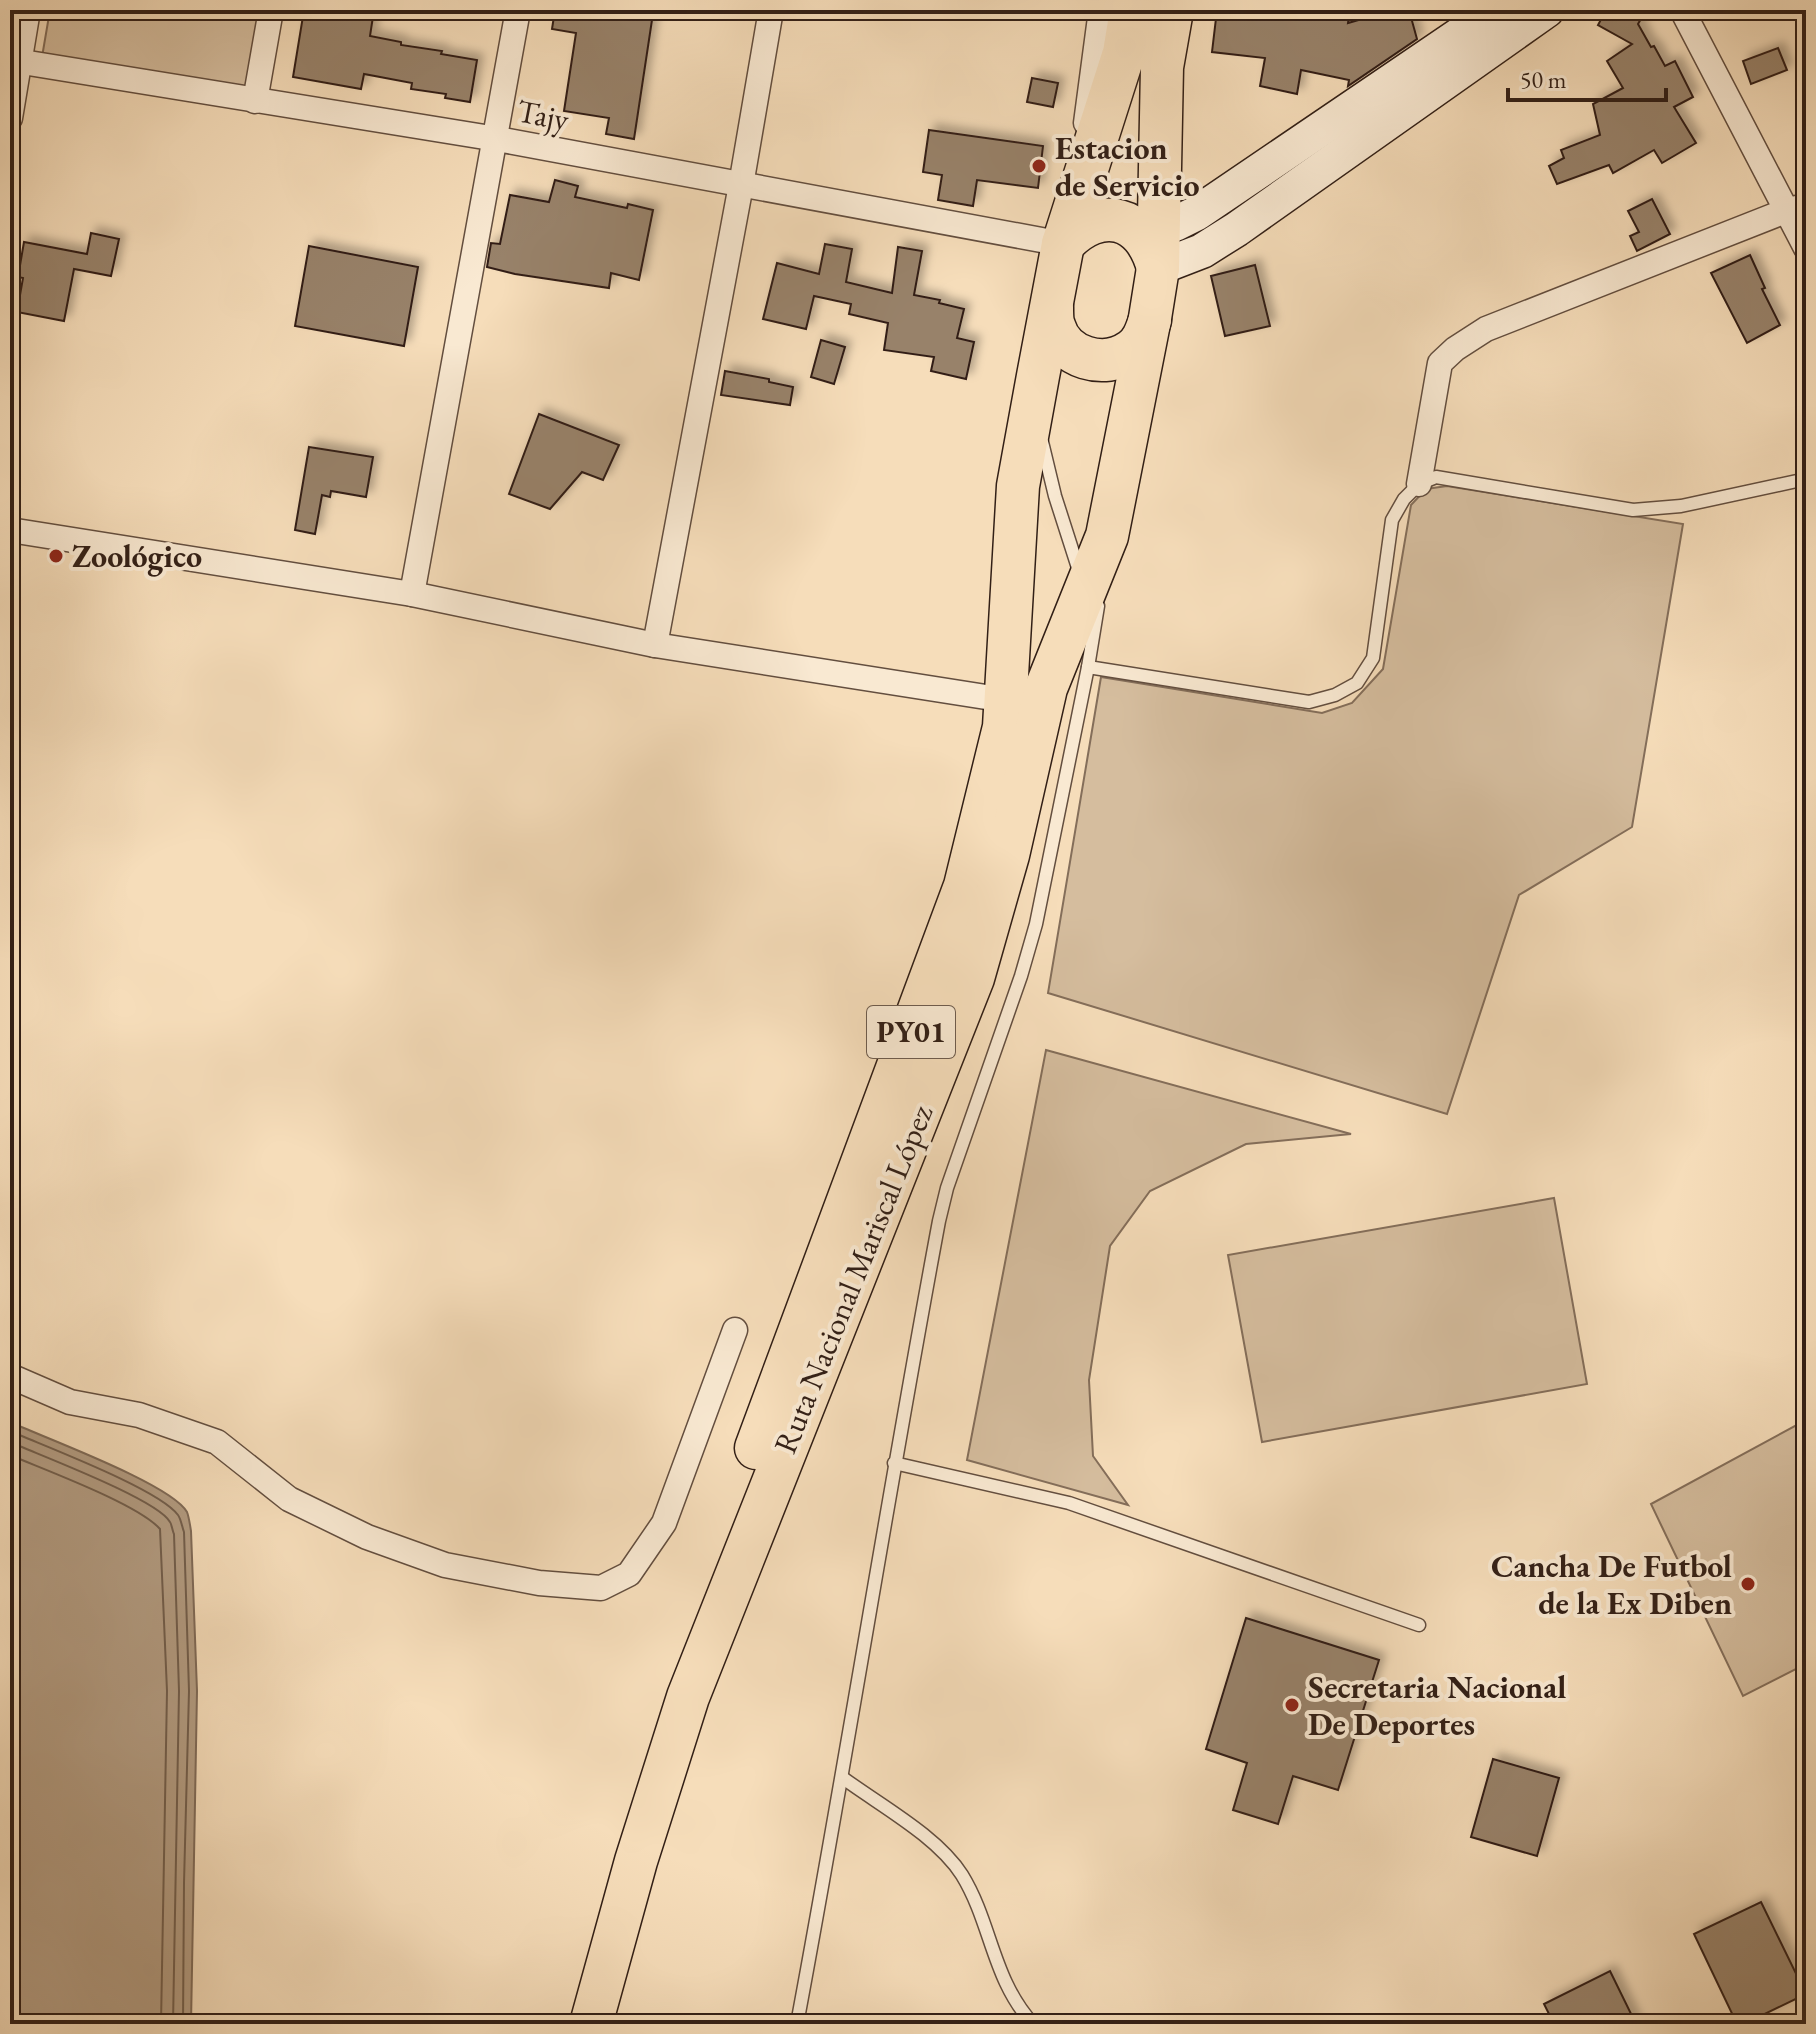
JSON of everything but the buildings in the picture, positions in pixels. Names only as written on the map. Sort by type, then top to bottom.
[{"type":"highway","name":"Ruta Nacional Mariscal López","points":[[564,2024],[618,1825],[664,1684],[729,1520],[965,886],[1004,727],[1018,486],[1063,244],[1124,53],[1131,10]]},
{"type":"highway","points":[[1158,268],[1152,247],[1139,230],[1143,225],[1172,10]]},
{"type":"highway","points":[[1063,244],[1078,228],[1098,220],[1143,225]]},
{"type":"highway","name":"Ruta Nacional Mariscal López","points":[[591,2024],[636,1861],[688,1697],[973,978],[1008,855],[1046,688],[1095,591],[1158,268]]},
{"type":"highway","points":[[1052,307],[1054,326],[1063,343],[1078,355],[1096,361],[1115,359],[1132,351],[1144,337],[1150,318]]},
{"type":"main road","points":[[1143,225],[1175,224],[1197,213],[1496,10]]},
{"type":"main road","points":[[1158,268],[1202,251],[1237,229],[1547,10]]},
{"type":"street","points":[[10,118],[14,60],[28,10]]},
{"type":"street","points":[[255,101],[271,10]]},
{"type":"street","points":[[412,594],[518,10]]},
{"type":"street","points":[[655,645],[771,10]]},
{"type":"street","points":[[1077,198],[1101,10]]},
{"type":"street","points":[[1682,10],[1797,208],[1806,248]]},
{"type":"street","name":"Tajy","points":[[14,60],[497,139],[1063,244]]},
{"type":"street","points":[[1419,484],[1440,363],[1455,349],[1486,329],[1797,208]]},
{"type":"street","points":[[10,530],[412,594],[655,645],[1005,700]]},
{"type":"street","points":[[10,1376],[70,1402],[139,1415],[217,1442],[289,1499],[380,1542],[445,1565],[539,1583],[601,1588],[629,1574],[664,1523],[735,1330]]},
{"type":"lane","points":[[797,2024],[843,1778],[894,1463],[947,1188],[1036,924],[1093,635],[1095,591],[1055,496],[1044,453],[1038,376]]},
{"type":"lane","points":[[1088,667],[1309,702],[1335,695],[1357,683],[1373,658],[1392,520],[1404,499],[1419,484],[1436,477],[1633,510],[1681,506],[1806,479]]},
{"type":"lane","points":[[894,1463],[1069,1503],[1419,1625]]},
{"type":"lane","points":[[843,1778],[940,1848],[954,1863],[972,1894],[1009,1992],[1033,2024]]},
{"type":"shaded area","points":[[50,10],[263,10],[248,95],[42,57]]},
{"type":"shaded area","points":[[1447,486],[1683,524],[1632,827],[1519,895],[1447,1114],[1048,993],[1101,677],[1322,713],[1352,703],[1383,669],[1411,505],[1426,489]]},
{"type":"shaded area","points":[[1046,1050],[1351,1134],[1246,1144],[1150,1191],[1110,1246],[1089,1380],[1093,1456],[1128,1505],[967,1460]]},
{"type":"shaded area","points":[[1554,1198],[1587,1384],[1262,1442],[1228,1255]]},
{"type":"shaded area","name":"Cancha De Futbol de la Ex Diben","points":[[1806,1420],[1806,1664],[1743,1696],[1651,1504]]},
{"type":"water","points":[[10,1422],[133,1475],[158,1488],[188,1514],[197,1691],[191,2024],[10,2024]]},
{"type":"place","name":"Estacion de Servicio","points":[[1039,166]]},
{"type":"place","name":"Zoológico","points":[[56,556]]},
{"type":"place","name":"Cancha De Futbol de la Ex Diben","points":[[1748,1584]]},
{"type":"place","name":"Secretaria Nacional De Deportes","points":[[1292,1705]]}]
